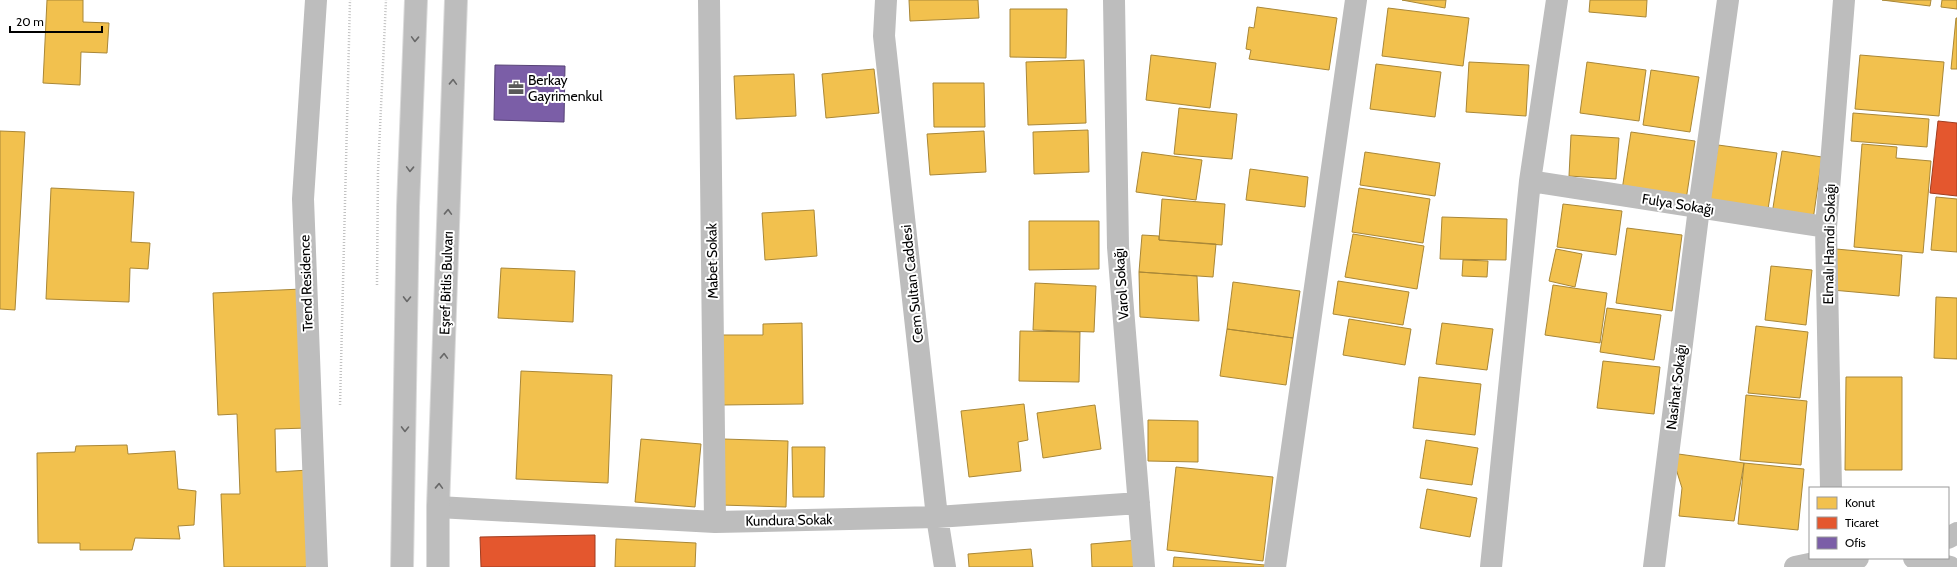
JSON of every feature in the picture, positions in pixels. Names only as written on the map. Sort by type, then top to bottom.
[{"type":"street","name":"Trend Residence","points":[[316,0],[303,199],[317,567]]},
{"type":"street","points":[[402,567],[408,215],[416,0]]},
{"type":"street","name":"Eşref Bitlis Bulvarı","points":[[438,567],[438,508],[456,0]]},
{"type":"street","name":"Mabet Sokak","points":[[709,0],[715,522]]},
{"type":"street","name":"Cem Sultan Caddesi","points":[[886,0],[884,36],[937,517],[945,567]]},
{"type":"street","name":"Varol Sokağı","points":[[1114,0],[1118,246],[1144,567]]},
{"type":"street","points":[[1275,567],[1356,0]]},
{"type":"street","points":[[1491,567],[1530,181],[1557,0]]},
{"type":"street","name":"Nasihat Sokağı","points":[[1654,567],[1699,208],[1728,0]]},
{"type":"street","name":"Elmalı Hamdi Sokağı","points":[[1831,487],[1826,226],[1844,0]]},
{"type":"street","name":"Fulya Sokağı","points":[[1530,181],[1699,208],[1826,226]]},
{"type":"street","name":"Kundura Sokak","points":[[438,508],[715,522],[937,517],[1139,503]]},
{"type":"street","points":[[1795,567],[1829,559]]},
{"type":"street","points":[[1918,559],[1950,567]]},
{"type":"path","points":[[340,410],[350,0]]},
{"type":"building: Konut","points":[[47,0],[83,0],[83,22],[109,23],[107,53],[81,52],[80,85],[43,83]]},
{"type":"building: Konut","points":[[909,0],[978,0],[979,18],[910,21]]},
{"type":"building: Konut","points":[[1402,0],[1446,0],[1445,8]]},
{"type":"building: Konut","points":[[1590,0],[1647,0],[1646,17],[1589,12]]},
{"type":"building: Konut","points":[[1882,0],[1931,0],[1930,6]]},
{"type":"building: Konut","points":[[1942,0],[1957,0],[1957,9],[1941,7]]},
{"type":"building: Konut","points":[[1257,7],[1337,18],[1329,70],[1249,59],[1251,50],[1246,49],[1249,27],[1254,28]]},
{"type":"building: Konut","points":[[1388,8],[1469,18],[1463,66],[1382,56]]},
{"type":"building: Konut","points":[[1010,9],[1067,9],[1066,58],[1010,57]]},
{"type":"building: Konut","points":[[1956,18],[1957,69],[1951,69]]},
{"type":"building: Konut","points":[[1151,55],[1216,63],[1210,108],[1146,100]]},
{"type":"building: Konut","points":[[1860,55],[1944,62],[1939,116],[1855,109]]},
{"type":"building: Konut","points":[[1084,60],[1086,123],[1028,125],[1026,62]]},
{"type":"building: Konut","points":[[1469,62],[1529,65],[1526,116],[1466,112]]},
{"type":"building: Konut","points":[[1587,62],[1646,70],[1639,121],[1580,113]]},
{"type":"building: Konut","points":[[1376,64],[1441,72],[1435,117],[1370,109]]},
{"type":"building: Konut","points":[[874,69],[879,113],[826,118],[822,74]]},
{"type":"building: Konut","points":[[1651,70],[1699,77],[1690,132],[1643,125]]},
{"type":"building: Konut","points":[[794,74],[796,116],[736,119],[734,76]]},
{"type":"building: Konut","points":[[933,83],[984,83],[985,127],[934,127]]},
{"type":"building: Konut","points":[[1179,108],[1237,114],[1232,159],[1174,154]]},
{"type":"building: Konut","points":[[1853,113],[1929,119],[1927,147],[1851,141]]},
{"type":"building: Konut","points":[[1088,130],[1089,172],[1034,174],[1033,132]]},
{"type":"building: Konut","points":[[0,131],[25,132],[15,310],[0,309]]},
{"type":"building: Konut","points":[[984,131],[986,172],[930,175],[927,134]]},
{"type":"building: Konut","points":[[1631,132],[1695,141],[1686,200],[1622,190]]},
{"type":"building: Konut","points":[[1571,135],[1619,138],[1616,179],[1569,176]]},
{"type":"building: Konut","points":[[1862,144],[1897,147],[1896,158],[1931,161],[1923,253],[1854,247]]},
{"type":"building: Konut","points":[[1718,145],[1777,153],[1768,209],[1709,201]]},
{"type":"building: Konut","points":[[1782,151],[1822,157],[1813,220],[1772,214]]},
{"type":"building: Konut","points":[[1142,152],[1202,160],[1196,200],[1136,192]]},
{"type":"building: Konut","points":[[1365,152],[1440,163],[1435,196],[1360,185]]},
{"type":"building: Konut","points":[[1250,169],[1308,177],[1305,207],[1246,200]]},
{"type":"building: Konut","points":[[51,188],[134,192],[131,242],[150,243],[148,269],[130,268],[129,302],[46,299]]},
{"type":"building: Konut","points":[[1359,188],[1430,199],[1423,243],[1352,232]]},
{"type":"building: Konut","points":[[1936,197],[1957,199],[1957,252],[1931,250]]},
{"type":"building: Konut","points":[[1162,199],[1225,204],[1222,245],[1159,240]]},
{"type":"building: Konut","points":[[1563,204],[1622,211],[1616,255],[1557,247]]},
{"type":"building: Konut","points":[[814,210],[817,256],[765,260],[762,213]]},
{"type":"building: Konut","points":[[1442,217],[1507,219],[1506,260],[1440,259]]},
{"type":"building: Konut","points":[[1029,221],[1099,221],[1099,269],[1029,270]]},
{"type":"building: Konut","points":[[1627,228],[1682,235],[1672,311],[1616,303]]},
{"type":"building: Konut","points":[[1353,234],[1424,246],[1417,289],[1345,277]]},
{"type":"building: Konut","points":[[1142,235],[1159,236],[1159,240],[1216,244],[1213,277],[1139,272]]},
{"type":"building: Konut","points":[[1556,249],[1582,254],[1575,287],[1549,281]]},
{"type":"building: Konut","points":[[1836,249],[1902,255],[1899,296],[1832,290]]},
{"type":"building: Konut","points":[[1463,260],[1488,261],[1487,277],[1462,276]]},
{"type":"building: Konut","points":[[1771,266],[1812,270],[1806,325],[1765,320]]},
{"type":"building: Konut","points":[[501,268],[575,271],[573,322],[498,318]]},
{"type":"building: Konut","points":[[1139,272],[1197,276],[1199,321],[1140,317]]},
{"type":"building: Konut","points":[[1338,281],[1409,292],[1403,325],[1333,314]]},
{"type":"building: Konut","points":[[1233,282],[1300,291],[1293,338],[1227,329]]},
{"type":"building: Konut","points":[[1035,283],[1096,286],[1094,332],[1033,330]]},
{"type":"building: Konut","points":[[1553,285],[1607,293],[1600,343],[1545,335]]},
{"type":"building: Konut","points":[[302,289],[307,428],[275,429],[276,472],[309,470],[313,567],[224,567],[221,494],[240,494],[237,414],[218,415],[213,293]]},
{"type":"building: Konut","points":[[1936,297],[1957,298],[1957,359],[1934,358]]},
{"type":"building: Konut","points":[[1607,308],[1661,315],[1654,360],[1600,352]]},
{"type":"building: Konut","points":[[1349,319],[1411,329],[1405,365],[1343,355]]},
{"type":"building: Konut","points":[[802,323],[803,404],[722,405],[722,335],[763,335],[763,324]]},
{"type":"building: Konut","points":[[1442,323],[1493,329],[1487,370],[1436,364]]},
{"type":"building: Konut","points":[[1756,326],[1808,332],[1800,398],[1748,393]]},
{"type":"building: Konut","points":[[1227,329],[1293,338],[1286,385],[1220,376]]},
{"type":"building: Konut","points":[[1020,331],[1080,332],[1079,382],[1019,381]]},
{"type":"building: Konut","points":[[1603,361],[1660,367],[1654,414],[1597,408]]},
{"type":"building: Konut","points":[[521,371],[612,375],[608,483],[516,479]]},
{"type":"building: Konut","points":[[1419,377],[1481,384],[1475,435],[1413,428]]},
{"type":"building: Konut","points":[[1846,377],[1902,377],[1902,470],[1845,470]]},
{"type":"building: Konut","points":[[1746,395],[1807,401],[1801,465],[1740,460]]},
{"type":"building: Konut","points":[[1024,404],[1028,440],[1018,442],[1021,471],[969,477],[961,411]]},
{"type":"building: Konut","points":[[1095,405],[1101,449],[1043,458],[1037,413]]},
{"type":"building: Konut","points":[[1148,420],[1198,421],[1198,462],[1148,461]]},
{"type":"building: Konut","points":[[641,439],[701,444],[695,507],[635,502]]},
{"type":"building: Konut","points":[[723,439],[788,441],[786,507],[721,505]]},
{"type":"building: Konut","points":[[1426,440],[1478,448],[1472,485],[1420,478]]},
{"type":"building: Konut","points":[[127,445],[128,454],[175,451],[178,489],[196,491],[194,525],[178,526],[180,539],[135,538],[132,550],[80,550],[80,543],[38,543],[37,453],[75,452],[76,446]]},
{"type":"building: Konut","points":[[792,447],[825,447],[824,497],[793,497]]},
{"type":"building: Konut","points":[[1671,453],[1744,463],[1734,521],[1679,516],[1682,488]]},
{"type":"building: Konut","points":[[1744,463],[1804,469],[1798,530],[1738,524]]},
{"type":"building: Konut","points":[[1176,467],[1273,477],[1263,561],[1167,550]]},
{"type":"building: Konut","points":[[1427,489],[1477,498],[1470,537],[1420,528]]},
{"type":"building: Konut","points":[[616,539],[696,543],[695,567],[615,567]]},
{"type":"building: Konut","points":[[1138,540],[1140,567],[1092,567],[1091,544]]},
{"type":"building: Konut","points":[[1031,549],[1033,567],[969,567],[968,554]]},
{"type":"building: Konut","points":[[1174,557],[1265,565],[1265,567],[1173,567]]},
{"type":"building: Ticaret","points":[[1938,121],[1957,123],[1957,196],[1930,193]]},
{"type":"building: Ticaret","points":[[595,535],[595,567],[481,567],[480,537]]},
{"type":"building: Ofis","points":[[495,65],[565,66],[564,122],[494,120]]},
{"type":"place","name":"Berkay Gayrimenkul","points":[[516,88]]}]
